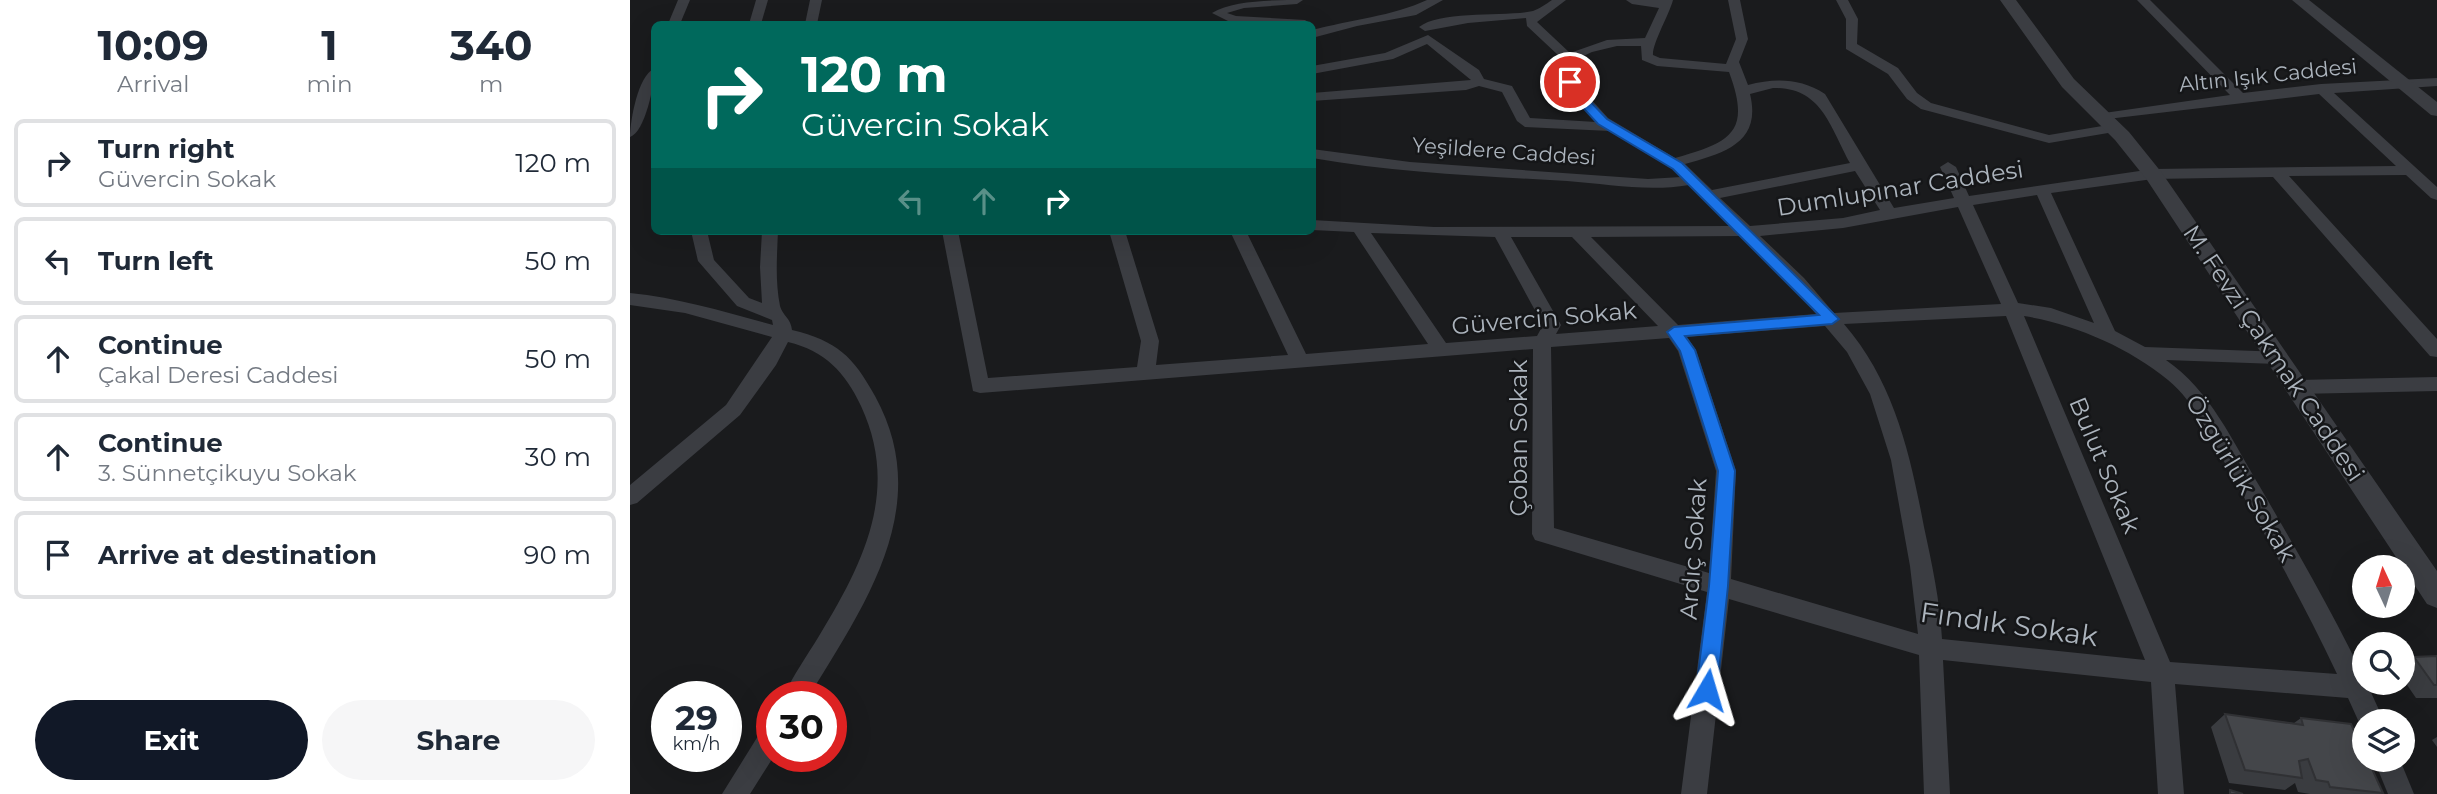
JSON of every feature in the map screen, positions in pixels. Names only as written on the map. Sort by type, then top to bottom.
[{"type":"street","points":[[675,21],[684,0]]},
{"type":"street","points":[[756,21],[762,0]]},
{"type":"street","points":[[812,21],[816,0]]},
{"type":"street","points":[[1252,21],[1234,20],[1218,13],[1237,6],[1297,0]]},
{"type":"street","points":[[1399,0],[1412,12],[1427,33],[1474,73],[1479,82]]},
{"type":"street","points":[[1316,33],[1412,12],[1437,0]]},
{"type":"street","points":[[1560,0],[1531,19],[1532,26],[1560,49],[1567,59],[1573,88],[1610,127],[1674,163],[1693,180],[1832,319],[1867,370],[1891,425],[1921,566],[1930,648],[1937,794]]},
{"type":"street","points":[[1632,0],[1666,3],[1661,21],[1645,52],[1657,62],[1735,69]]},
{"type":"street","name":"Altın Işık Caddesi","points":[[1842,0],[1852,19],[1851,46],[1893,71],[1912,96],[1926,106],[2049,139],[2109,122],[2239,97],[2321,88],[2437,82]]},
{"type":"street","name":"M. Fevzi Çakmak Caddesi","points":[[2008,0],[2068,83],[2109,122],[2153,174],[2437,595]]},
{"type":"street","points":[[2143,0],[2239,97]]},
{"type":"street","points":[[2300,0],[2437,111]]},
{"type":"street","points":[[1674,163],[1713,151],[1735,140],[1746,124],[1744,91],[1733,56],[1742,39],[1732,2]]},
{"type":"street","points":[[1316,69],[1388,56],[1427,33],[1468,19],[1537,14]]},
{"type":"street","points":[[1316,26],[1332,28]]},
{"type":"street","points":[[1567,59],[1588,48],[1609,42],[1649,42]]},
{"type":"street","points":[[630,133],[651,80]]},
{"type":"street","points":[[1316,97],[1471,86],[1479,82],[1507,89],[1524,121],[1531,124],[1610,127]]},
{"type":"street","points":[[1744,91],[1774,82],[1815,93],[1824,101],[1859,166],[1891,213]]},
{"type":"street","points":[[2321,88],[2437,195]]},
{"type":"street","name":"Yeşildere Caddesi","points":[[1316,154],[1395,165],[1593,178],[1644,185],[1693,180]]},
{"type":"street","points":[[1708,196],[1859,166]]},
{"type":"street","name":"Bulut Sokak","points":[[1948,167],[2012,309],[2162,672],[2171,794]]},
{"type":"street","name":"Dumlupınar Caddesi","points":[[1316,225],[1410,232],[1745,232],[1833,224],[1963,201],[2153,174],[2410,170]]},
{"type":"street","points":[[2277,172],[2437,351]]},
{"type":"street","points":[[2042,190],[2108,335]]},
{"type":"street","points":[[1359,228],[1441,351]]},
{"type":"street","name":"Çoban Sokak","points":[[1500,231],[1552,324],[1542,343],[1543,534]]},
{"type":"street","name":"Ardıç Sokak","points":[[1576,231],[1674,332],[1688,350],[1726,471],[1719,586],[1694,794]]},
{"type":"street","points":[[630,497],[733,410],[769,360],[783,334],[782,321],[743,302],[706,261],[699,235]]},
{"type":"street","points":[[770,235],[768,267],[772,314]]},
{"type":"street","name":"Güvercin Sokak","points":[[951,235],[980,386],[1832,319],[2012,309],[2051,314],[2108,335]]},
{"type":"street","points":[[1118,235],[1150,341],[1145,373]]},
{"type":"street","points":[[1240,235],[1300,361]]},
{"type":"street","points":[[630,299],[708,312],[820,345],[837,356],[845,366],[880,429],[888,455],[890,482],[885,520],[867,567],[804,681]]},
{"type":"street","name":"Özgürlük Sokak","points":[[2108,335],[2143,353],[2176,376],[2203,408],[2282,545],[2352,681]]},
{"type":"street","points":[[2143,353],[2277,357]]},
{"type":"street","points":[[2297,387],[2437,384]]},
{"type":"street","name":"Fındık Sokak","points":[[1543,534],[1930,648],[2055,663],[2352,687]]},
{"type":"street","points":[[735,794],[756,762]]},
{"type":"street","points":[[2392,772],[2401,794]]},
{"type":"building","points":[[2437,656],[2437,685],[2434,685],[2415,657]]},
{"type":"building","points":[[2225,714],[2303,725],[2301,718],[2351,724],[2352,772],[2373,772],[2383,793],[2330,787],[2328,782],[2316,780],[2308,759],[2299,761],[2302,778],[2245,770]]},
{"type":"route","points":[[1570,82],[1577,95],[1610,127],[1678,166],[1798,282],[1832,319],[1674,332],[1688,350],[1726,471],[1719,586],[1707,690]]}]
